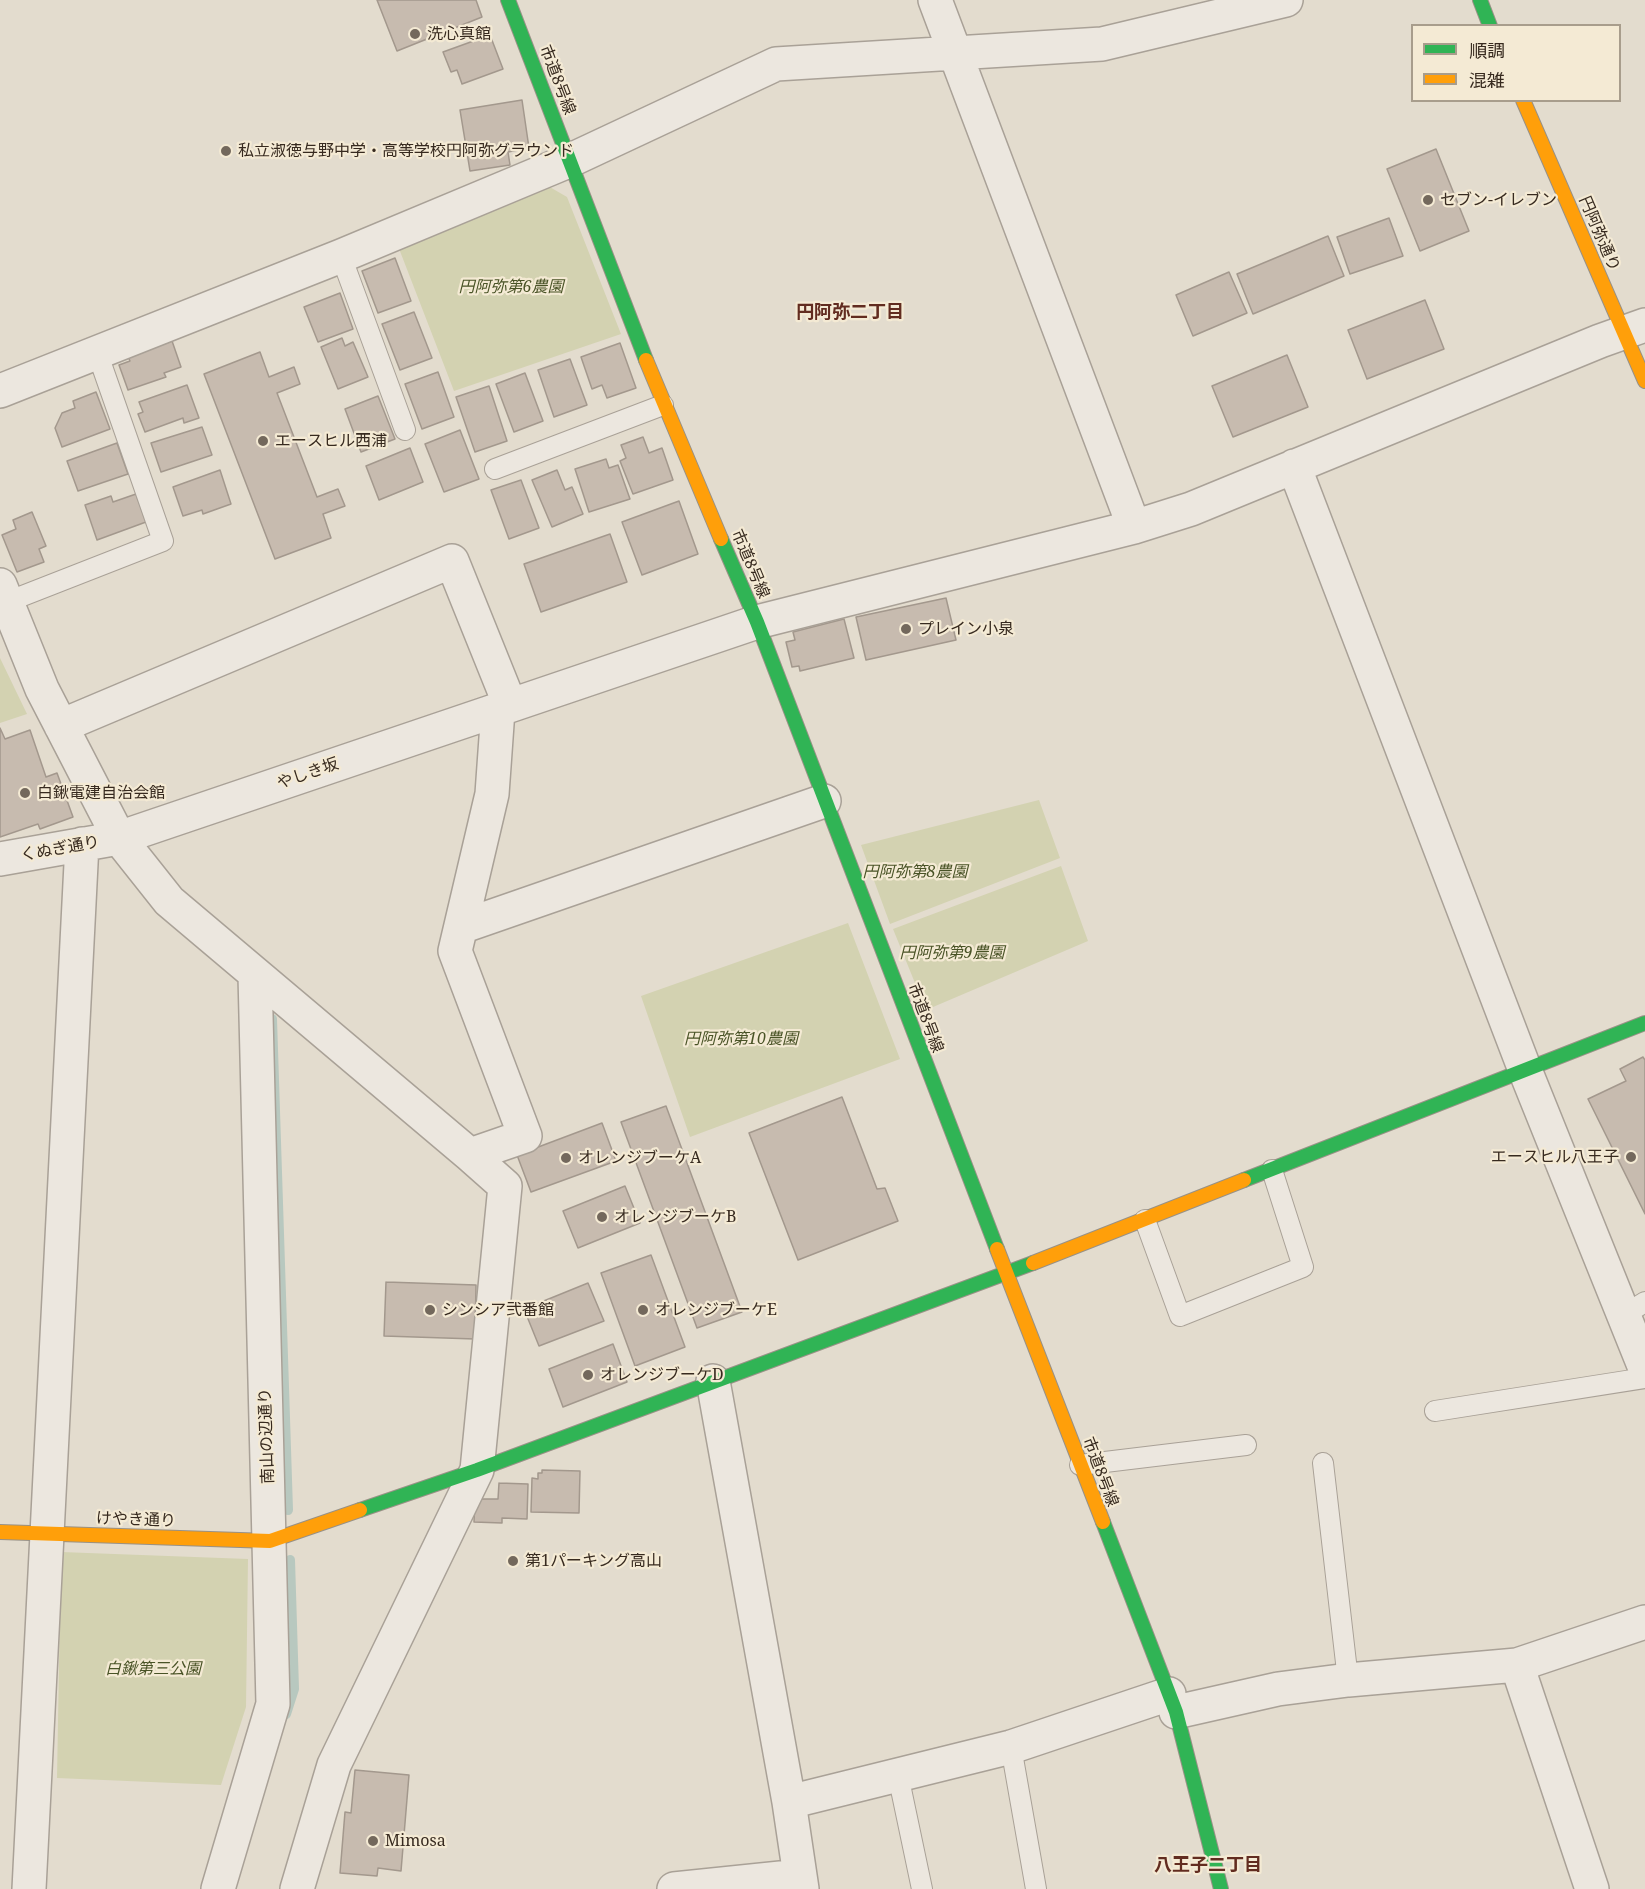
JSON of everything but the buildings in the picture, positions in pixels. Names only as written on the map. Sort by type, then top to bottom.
[{"type":"street","name":"市道8号線","points":[[508,0],[663,405],[757,622],[1172,1703],[1221,1889]]},
{"type":"street","points":[[935,0],[1134,527]]},
{"type":"street","points":[[0,391],[341,256],[571,160],[776,64],[1102,44],[1286,0]]},
{"type":"street","name":"円阿弥通り","points":[[1524,102],[1634,329],[1645,381]]},
{"type":"street","name":"やしき坂","points":[[119,838],[757,622],[1134,527],[1191,509],[1634,329]]},
{"type":"street","points":[[1294,466],[1525,1070],[1635,1308],[1645,1368]]},
{"type":"street","points":[[61,726],[452,561],[504,708],[492,794],[455,951],[525,1136],[470,1155]]},
{"type":"street","points":[[3,593],[42,689],[119,838],[169,901],[505,1186],[477,1470],[334,1765],[297,1889]]},
{"type":"street","points":[[461,927],[824,801]]},
{"type":"street","name":"くぬぎ通り","points":[[0,859],[119,838]]},
{"type":"street","points":[[29,1889],[82,844]]},
{"type":"street","name":"南山の辺通り","points":[[218,1889],[273,1704],[255,975]]},
{"type":"street","points":[[270,1541],[477,1470],[1006,1274],[1645,1023]]},
{"type":"street","points":[[674,1889],[801,1883],[789,1802],[713,1381]]},
{"type":"street","name":"けやき通り","points":[[0,1532],[270,1541]]},
{"type":"street","points":[[789,1802],[1011,1747],[1172,1703],[1348,1680],[1517,1665],[1645,1622]]},
{"type":"street","points":[[1517,1665],[1592,1889]]},
{"type":"lane","points":[[341,256],[405,430]]},
{"type":"lane","points":[[3,593],[163,541],[97,352]]},
{"type":"lane","points":[[495,469],[663,405]]},
{"type":"lane","points":[[1145,1220],[1180,1316],[1303,1268],[1272,1170]]},
{"type":"lane","points":[[1435,1411],[1645,1378]]},
{"type":"lane","points":[[1080,1465],[1246,1445]]},
{"type":"lane","points":[[1323,1463],[1348,1680]]},
{"type":"lane","points":[[1011,1747],[1036,1889]]},
{"type":"lane","points":[[898,1775],[922,1889]]},
{"type":"green space","name":"円阿弥第6農園","points":[[548,186],[567,197],[621,334],[454,391],[398,246]]},
{"type":"green space","points":[[0,658],[27,714],[0,723]]},
{"type":"green space","name":"円阿弥第8農園","points":[[1039,800],[1060,858],[890,924],[861,845]]},
{"type":"green space","name":"円阿弥第9農園","points":[[1061,866],[1088,941],[926,1010],[893,929]]},
{"type":"green space","name":"円阿弥第10農園","points":[[848,923],[900,1059],[690,1137],[641,996]]},
{"type":"green space","name":"白鍬第三公園","points":[[61,1552],[248,1559],[246,1707],[221,1785],[57,1778]]},
{"type":"waterway","points":[[272,1019],[288,1510]]},
{"type":"waterway","points":[[286,1714],[294,1689],[290,1560]]},
{"type":"traffic: fast","points":[[508,0],[646,360]]},
{"type":"traffic: fast","points":[[1480,0],[1489,24]]},
{"type":"traffic: fast","points":[[721,539],[757,622],[997,1249]]},
{"type":"traffic: fast","points":[[1244,1180],[1645,1023]]},
{"type":"traffic: fast","points":[[360,1510],[477,1470],[1033,1263]]},
{"type":"traffic: fast","points":[[1103,1522],[1176,1712],[1221,1889]]},
{"type":"traffic: slow","points":[[1524,102],[1645,381]]},
{"type":"traffic: slow","points":[[646,360],[721,539]]},
{"type":"traffic: slow","points":[[1033,1263],[1244,1180]]},
{"type":"traffic: slow","points":[[997,1249],[1103,1522]]},
{"type":"traffic: slow","points":[[0,1532],[270,1541],[360,1510]]},
{"type":"place","name":"洗心真館","points":[[415,34]]},
{"type":"place","name":"私立淑徳与野中学・高等学校円阿弥グラウンド","points":[[226,151]]},
{"type":"place","name":"セブン-イレブン","points":[[1428,200]]},
{"type":"place","name":"エースヒル西浦","points":[[263,441]]},
{"type":"place","name":"プレイン小泉","points":[[906,629]]},
{"type":"place","name":"白鍬電建自治会館","points":[[25,793]]},
{"type":"place","name":"エースヒル八王子","points":[[1631,1157]]},
{"type":"place","name":"オレンジブーケA","points":[[566,1158]]},
{"type":"place","name":"オレンジブーケB","points":[[602,1217]]},
{"type":"place","name":"シンシア弐番館","points":[[430,1310]]},
{"type":"place","name":"オレンジブーケE","points":[[643,1310]]},
{"type":"place","name":"オレンジブーケD","points":[[588,1375]]},
{"type":"place","name":"第1パーキング高山","points":[[513,1561]]},
{"type":"place","name":"Mimosa","points":[[373,1841]]},
{"type":"district","name":"円阿弥二丁目","points":[[850,313]]},
{"type":"district","name":"八王子二丁目","points":[[1208,1866]]}]
